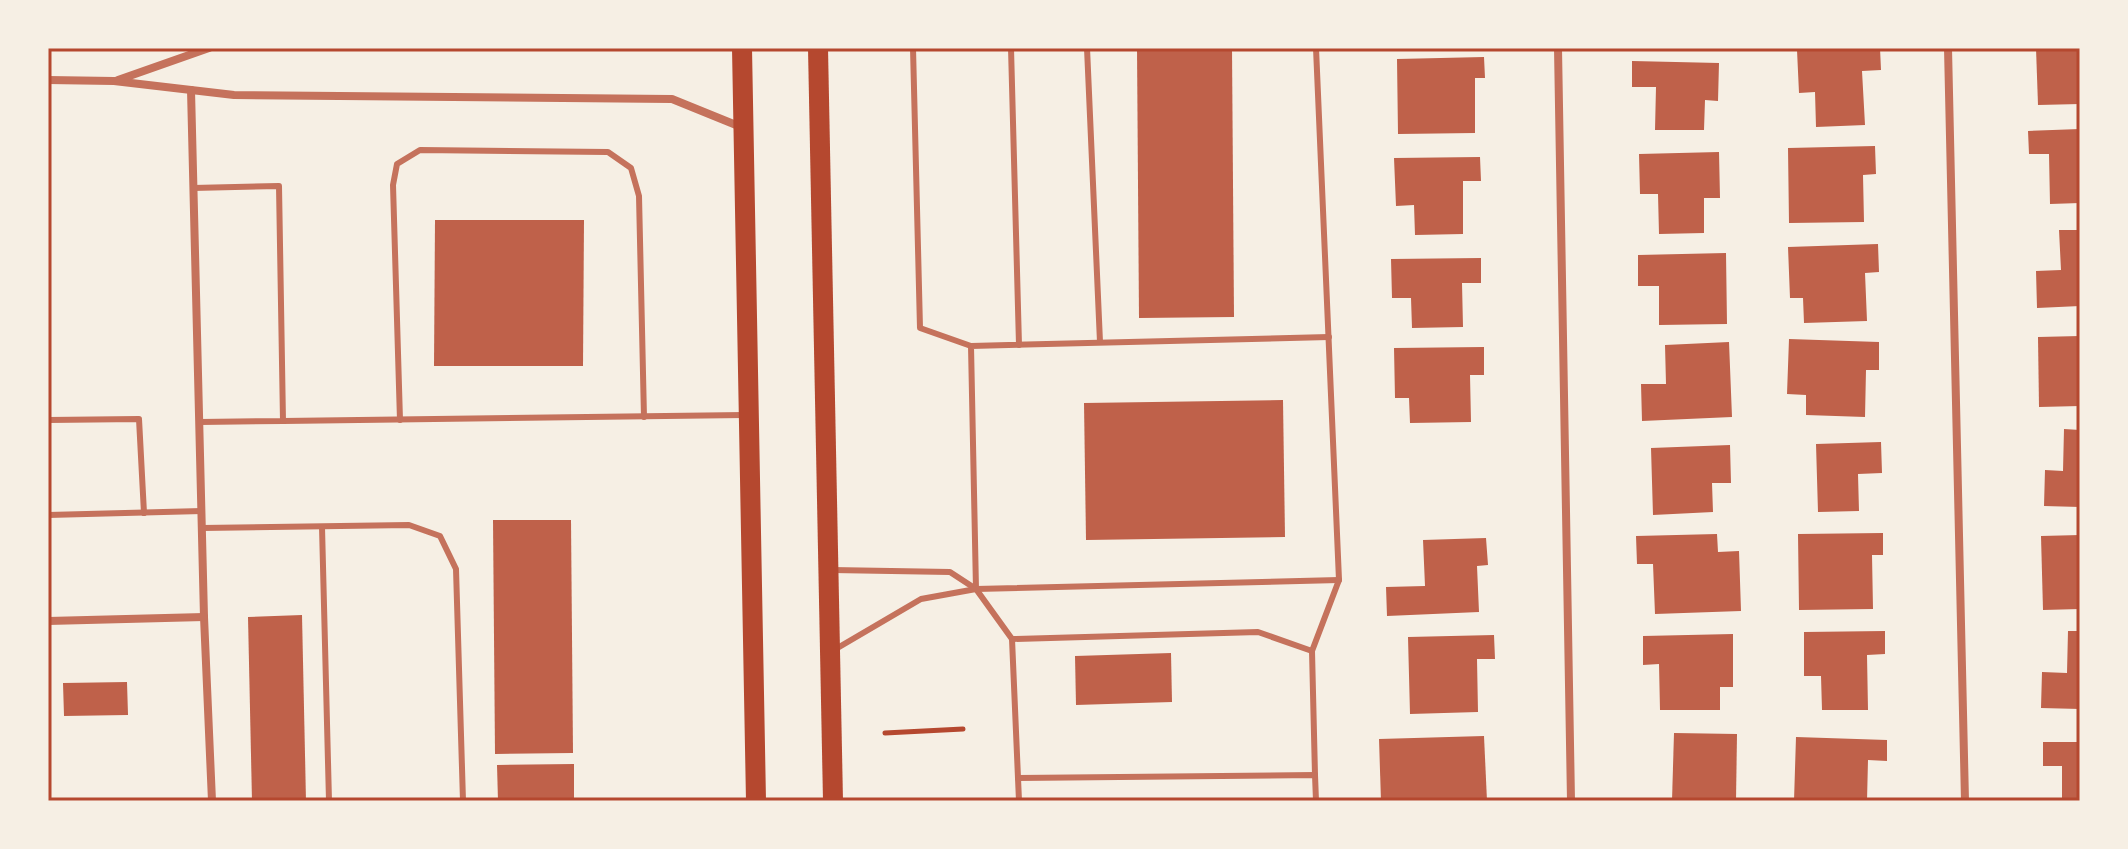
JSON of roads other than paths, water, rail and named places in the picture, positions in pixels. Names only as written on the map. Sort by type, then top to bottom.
[{"type":"main road","points":[[742,48],[756,801]]},
{"type":"main road","points":[[818,48],[833,801]]},
{"type":"street","points":[[114,81],[209,48]]},
{"type":"street","points":[[1558,48],[1571,801]]},
{"type":"street","points":[[1948,48],[1965,801]]},
{"type":"street","points":[[48,80],[114,81],[234,95],[672,99],[743,128]]},
{"type":"street","points":[[191,90],[204,617],[212,801]]},
{"type":"street","points":[[48,621],[204,617]]},
{"type":"lane","points":[[913,48],[920,328],[971,346],[1329,337]]},
{"type":"lane","points":[[1011,48],[1019,345]]},
{"type":"lane","points":[[1087,48],[1100,342]]},
{"type":"lane","points":[[1316,48],[1339,580],[1312,651],[1316,801]]},
{"type":"lane","points":[[400,420],[393,185],[397,164],[420,150],[608,152],[631,168],[639,196],[644,417]]},
{"type":"lane","points":[[193,188],[279,186],[283,421]]},
{"type":"lane","points":[[971,346],[976,589]]},
{"type":"lane","points":[[200,422],[749,415]]},
{"type":"lane","points":[[48,420],[139,419],[144,513]]},
{"type":"lane","points":[[48,515],[202,511]]},
{"type":"lane","points":[[202,528],[409,525],[440,536],[456,569],[463,801]]},
{"type":"lane","points":[[322,527],[329,801]]},
{"type":"lane","points":[[829,570],[950,572],[976,589],[1012,639],[1019,801]]},
{"type":"lane","points":[[830,652],[921,599],[976,589],[1339,580]]},
{"type":"lane","points":[[1012,639],[1258,632],[1312,651]]},
{"type":"lane","points":[[1018,778],[1315,775]]}]
